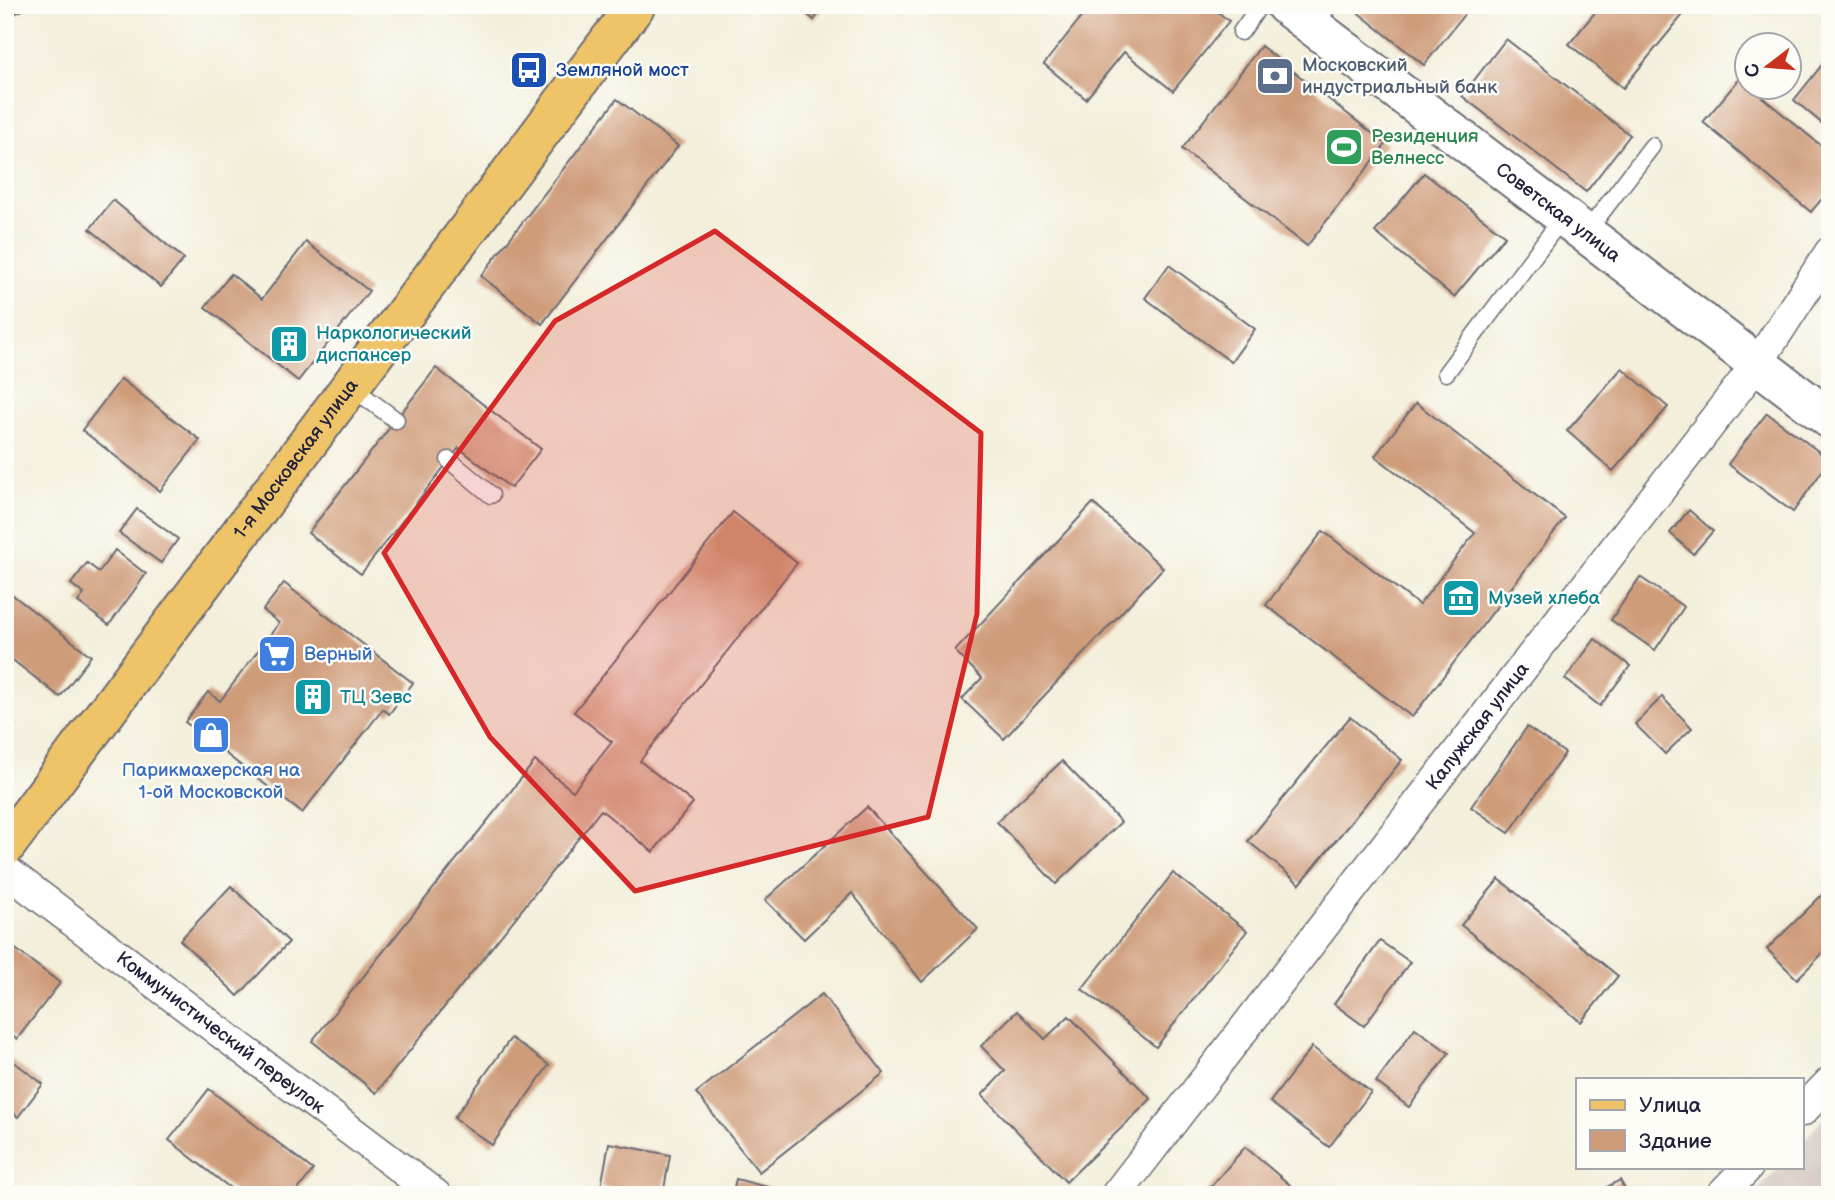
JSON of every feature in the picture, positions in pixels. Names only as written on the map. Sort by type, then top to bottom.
[{"type":"main road","name":"1-я Московская улица","points":[[5,847],[636,5]]},
{"type":"street","name":"Советская улица","points":[[1309,12],[1574,225],[1830,419]]},
{"type":"street","name":"Калужская улица","points":[[1116,1195],[1757,364],[1830,252]]},
{"type":"street","name":"Коммунистический переулок","points":[[5,870],[436,1195]]},
{"type":"street","points":[[1804,1109],[1830,1082]]},
{"type":"street","points":[[1721,1195],[1747,1168]]},
{"type":"lane","points":[[1241,32],[1260,5]]},
{"type":"lane","points":[[1446,373],[1574,225],[1652,146]]},
{"type":"lane","points":[[350,386],[396,420]]},
{"type":"lane","points":[[449,460],[491,495]]},
{"type":"highlighted area","points":[[715,231],[981,433],[977,614],[928,817],[635,891],[490,737],[384,553],[555,321]]},
{"type":"shaded area","points":[[1830,1111],[1830,1195],[1753,1195],[1778,1168],[1804,1168],[1804,1140]]},
{"type":"building","points":[[5,5],[33,5],[5,18]]},
{"type":"building","points":[[796,5],[825,5],[814,20]]},
{"type":"building","points":[[1091,5],[1102,11],[1106,5],[1209,5],[1229,21],[1173,91],[1124,52],[1086,99],[1044,64]]},
{"type":"building","points":[[1458,5],[1466,12],[1424,65],[1351,7]]},
{"type":"building","points":[[1601,5],[1691,5],[1623,88],[1569,44]]},
{"type":"building","points":[[1506,39],[1630,135],[1586,192],[1462,96]]},
{"type":"building","points":[[1261,46],[1386,144],[1307,246],[1182,149]]},
{"type":"building","points":[[1826,60],[1830,63],[1830,130],[1796,102],[1804,102],[1804,88]]},
{"type":"building","points":[[1734,85],[1734,102],[1768,102],[1830,153],[1830,189],[1811,212],[1703,122]]},
{"type":"building","points":[[617,99],[678,146],[542,324],[481,276]]},
{"type":"building","points":[[1424,173],[1505,236],[1454,297],[1375,232]]},
{"type":"building","points":[[113,200],[184,259],[161,287],[90,229]]},
{"type":"building","name":"Наркологический диспансер","points":[[306,242],[369,291],[298,381],[205,307],[231,274],[262,299]]},
{"type":"building","points":[[1169,265],[1255,329],[1231,362],[1145,298]]},
{"type":"building","points":[[436,368],[541,449],[511,488],[459,448],[361,574],[308,533]]},
{"type":"building","points":[[1622,368],[1668,407],[1613,471],[1567,431]]},
{"type":"building","points":[[121,379],[200,440],[160,491],[82,430]]},
{"type":"building","points":[[1416,403],[1565,518],[1412,717],[1266,605],[1323,531],[1419,605],[1475,533],[1375,456]]},
{"type":"building","points":[[1767,413],[1830,460],[1793,512],[1728,464]]},
{"type":"building","points":[[1093,503],[1163,568],[1004,739],[962,699],[982,678],[955,651]]},
{"type":"building","points":[[137,509],[178,539],[161,563],[119,533]]},
{"type":"building","points":[[1689,510],[1713,531],[1693,554],[1670,533]]},
{"type":"building","points":[[733,512],[797,563],[640,761],[693,803],[653,852],[601,810],[376,1093],[312,1041],[535,761],[573,791],[612,742],[574,712]]},
{"type":"building","points":[[115,550],[146,574],[109,625],[78,602],[84,594],[71,584],[87,563],[99,572]]},
{"type":"building","points":[[1640,577],[1684,607],[1655,650],[1611,620]]},
{"type":"building","name":"ТЦ Зевс","points":[[284,583],[413,683],[389,714],[383,709],[302,813],[185,722],[208,692],[220,701],[279,623],[263,610]]},
{"type":"building","points":[[5,589],[91,656],[60,697],[5,654]]},
{"type":"building","points":[[1595,639],[1630,666],[1600,706],[1565,679]]},
{"type":"building","points":[[1662,697],[1692,728],[1665,754],[1635,724]]},
{"type":"building","points":[[5,716],[14,723],[5,735]]},
{"type":"building","points":[[1350,717],[1402,760],[1300,884],[1248,841]]},
{"type":"building","points":[[1527,727],[1565,753],[1509,833],[1471,807]]},
{"type":"building","points":[[1062,761],[1121,822],[1056,884],[997,822]]},
{"type":"building","points":[[867,807],[978,929],[922,982],[852,893],[804,939],[765,900]]},
{"type":"building","points":[[1173,873],[1247,931],[1156,1047],[1082,989]]},
{"type":"building","points":[[1499,879],[1618,976],[1581,1022],[1461,925]]},
{"type":"building","points":[[231,886],[289,942],[238,996],[180,940]]},
{"type":"building","points":[[1823,894],[1830,901],[1830,946],[1797,979],[1767,949]]},
{"type":"building","points":[[5,941],[60,983],[17,1039],[5,1030]]},
{"type":"building","points":[[1380,941],[1410,962],[1364,1026],[1334,1004]]},
{"type":"building","points":[[822,994],[884,1073],[759,1172],[696,1093]]},
{"type":"building","points":[[1017,1011],[1045,1039],[1069,1016],[1151,1099],[1066,1182],[982,1095],[1005,1071],[981,1046]]},
{"type":"building","points":[[1415,1028],[1449,1053],[1409,1107],[1376,1082]]},
{"type":"building","points":[[511,1038],[549,1065],[492,1145],[454,1118]]},
{"type":"building","points":[[1312,1047],[1371,1092],[1329,1147],[1270,1102]]},
{"type":"building","points":[[5,1055],[43,1084],[18,1117],[5,1107]]},
{"type":"building","points":[[209,1089],[313,1170],[294,1195],[239,1195],[169,1140]]},
{"type":"building","points":[[609,1143],[670,1155],[663,1195],[641,1195],[601,1187]]},
{"type":"building","points":[[1245,1147],[1290,1185],[1282,1195],[1211,1195],[1207,1191]]},
{"type":"building","points":[[736,1179],[794,1194],[794,1195],[732,1195]]},
{"type":"building","points":[[1620,1180],[1628,1195],[1592,1195]]},
{"type":"place","name":"Земляной мост","points":[[529,70]]},
{"type":"place","name":"Московский индустриальный банк","points":[[1275,76]]},
{"type":"place","name":"Резиденция Велнесс","points":[[1344,147]]},
{"type":"place","name":"Наркологический диспансер","points":[[289,344]]},
{"type":"place","name":"Музей хлеба","points":[[1461,598]]},
{"type":"place","name":"Верный","points":[[277,654]]},
{"type":"place","name":"ТЦ Зевс","points":[[313,697]]},
{"type":"place","name":"Парикмахерская на 1-ой Московской","points":[[211,735]]}]
